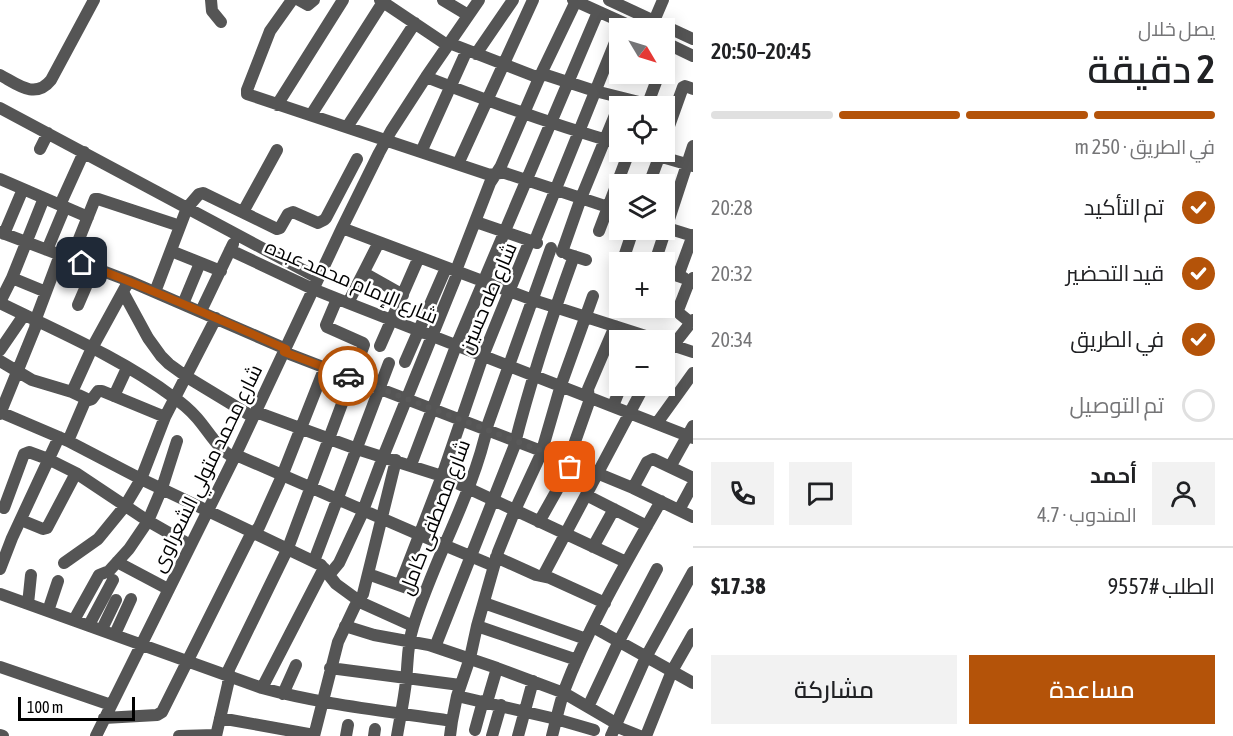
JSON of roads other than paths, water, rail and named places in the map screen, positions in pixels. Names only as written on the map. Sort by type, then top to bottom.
[{"type":"street","points":[[0,75],[30,90],[40,89],[48,84],[94,0]]},
{"type":"street","points":[[211,0],[212,11],[221,22]]},
{"type":"street","points":[[292,0],[272,27],[247,90],[249,95],[489,175],[505,173],[609,207]]},
{"type":"street","points":[[299,0],[308,5],[314,0]]},
{"type":"street","points":[[277,105],[343,0]]},
{"type":"street","points":[[443,0],[468,15]]},
{"type":"street","name":"شارع محمد متولي الشعراوى","points":[[96,736],[255,415],[342,228],[386,140],[479,0]]},
{"type":"street","points":[[421,152],[450,86],[472,52],[513,0]]},
{"type":"street","points":[[458,164],[533,0]]},
{"type":"street","points":[[610,0],[648,18]]},
{"type":"street","points":[[655,18],[663,0]]},
{"type":"street","points":[[311,115],[381,1],[448,44],[534,76],[546,75],[614,96]]},
{"type":"street","points":[[405,362],[418,331],[476,222],[490,183],[501,166],[574,1],[609,19]]},
{"type":"street","points":[[411,465],[456,346],[598,12]]},
{"type":"street","points":[[347,128],[415,23]]},
{"type":"street","points":[[675,31],[693,39]]},
{"type":"street","points":[[675,48],[693,56]]},
{"type":"street","name":"شارع طه حسين","points":[[400,585],[442,476],[483,356],[528,245],[536,238],[609,57]]},
{"type":"street","points":[[426,77],[524,114],[609,141]]},
{"type":"street","points":[[675,109],[683,87],[693,89]]},
{"type":"street","points":[[0,108],[238,235],[316,284]]},
{"type":"street","name":"شارع مصطفى كامل","points":[[397,736],[409,641],[424,594],[468,487],[533,300],[568,254],[581,198],[609,130]]},
{"type":"street","points":[[40,149],[48,133]]},
{"type":"street","points":[[675,202],[690,165],[693,146]]},
{"type":"street","points":[[243,213],[277,150]]},
{"type":"street","points":[[47,250],[84,152]]},
{"type":"street","points":[[155,292],[187,208],[199,194],[203,193],[277,229],[292,212],[318,223],[326,218],[357,159]]},
{"type":"street","points":[[675,160],[690,165]]},
{"type":"street","points":[[1,181],[88,217]]},
{"type":"street","points":[[23,189],[2,233],[94,268],[126,286],[155,292],[201,311],[285,351],[379,389],[597,473],[661,501],[693,518]]},
{"type":"street","points":[[44,198],[0,303],[92,348],[175,398],[193,414],[217,444],[235,456],[470,556],[495,561],[549,578],[605,603]]},
{"type":"street","points":[[180,226],[97,199],[94,200],[88,217],[46,292],[35,328],[0,413],[64,439],[141,479],[288,548],[322,568],[336,584],[366,605],[413,626]]},
{"type":"street","points":[[598,231],[609,216]]},
{"type":"street","points":[[435,646],[515,441],[555,307],[568,254],[476,222]]},
{"type":"street","points":[[342,228],[509,292],[622,330]]},
{"type":"street","points":[[675,230],[693,236],[678,276]]},
{"type":"street","points":[[201,311],[238,235]]},
{"type":"street","points":[[179,736],[216,736],[228,684],[229,669],[288,548],[364,344],[326,325],[363,273],[379,242]]},
{"type":"street","name":"شارع الإمام محمد عبده","points":[[230,250],[316,284],[343,301],[430,336],[657,423],[691,433]]},
{"type":"street","points":[[171,251],[220,271]]},
{"type":"street","points":[[380,346],[419,258]]},
{"type":"street","points":[[183,304],[200,262]]},
{"type":"street","points":[[78,305],[94,268]]},
{"type":"street","points":[[322,568],[339,563],[363,511],[430,336],[456,277],[451,270]]},
{"type":"street","points":[[363,273],[403,295]]},
{"type":"street","points":[[675,275],[692,280],[678,310],[680,314],[692,321],[675,338]]},
{"type":"street","points":[[12,278],[46,292]]},
{"type":"street","points":[[72,392],[92,348],[126,286]]},
{"type":"street","points":[[126,286],[154,348],[168,364],[186,378],[255,415],[442,476],[626,562]]},
{"type":"street","points":[[450,736],[459,691],[495,561],[542,451],[561,385],[592,296]]},
{"type":"street","points":[[0,350],[24,315]]},
{"type":"street","points":[[64,563],[98,539],[125,506],[141,479],[165,417],[216,318]]},
{"type":"street","points":[[539,522],[569,470],[571,453],[589,402],[588,389],[615,327]]},
{"type":"street","points":[[675,346],[693,352]]},
{"type":"street","points":[[0,361],[32,380],[72,392],[86,399],[91,400],[100,390],[165,417]]},
{"type":"street","points":[[262,688],[322,568],[337,500],[389,363]]},
{"type":"street","points":[[104,718],[161,713],[250,536],[259,527],[282,476],[325,367]]},
{"type":"street","points":[[114,396],[128,368]]},
{"type":"street","points":[[657,423],[693,374]]},
{"type":"street","points":[[613,405],[617,396]]},
{"type":"street","points":[[543,576],[638,396]]},
{"type":"street","points":[[0,569],[48,459],[64,439],[86,399]]},
{"type":"street","points":[[670,466],[691,433]]},
{"type":"street","points":[[74,620],[99,575],[107,572],[129,549],[148,521],[162,488],[177,441]]},
{"type":"street","points":[[76,473],[47,528],[43,529],[2,508],[25,453],[28,452],[76,473],[148,521],[190,545]]},
{"type":"street","points":[[633,488],[649,459],[670,466],[693,478]]},
{"type":"street","points":[[220,718],[314,736],[335,650],[363,594],[396,460]]},
{"type":"street","points":[[679,510],[693,484]]},
{"type":"street","points":[[585,495],[647,526]]},
{"type":"street","points":[[552,736],[564,693],[586,639],[661,501]]},
{"type":"street","points":[[593,548],[614,509]]},
{"type":"street","points":[[117,562],[168,589]]},
{"type":"street","points":[[588,707],[657,568]]},
{"type":"street","points":[[613,730],[646,657],[693,572]]},
{"type":"street","points":[[368,574],[424,594]]},
{"type":"street","points":[[28,604],[32,575]]},
{"type":"street","points":[[89,625],[113,580]]},
{"type":"street","points":[[48,611],[58,581]]},
{"type":"street","points":[[0,594],[283,694],[452,721]]},
{"type":"street","points":[[115,634],[131,599]]},
{"type":"street","points":[[102,629],[116,600]]},
{"type":"street","points":[[484,603],[586,639]]},
{"type":"street","points":[[345,626],[374,635],[435,646],[564,693],[600,714],[613,730]]},
{"type":"street","points":[[477,626],[577,660]]},
{"type":"street","points":[[593,627],[693,683]]},
{"type":"street","points":[[646,736],[672,671],[693,634]]},
{"type":"street","points":[[283,694],[296,665]]},
{"type":"street","points":[[0,667],[111,705]]},
{"type":"street","points":[[330,668],[406,679],[459,691],[485,702],[556,719],[593,733],[600,714]]},
{"type":"street","points":[[475,730],[497,668]]},
{"type":"street","points":[[518,736],[532,681]]},
{"type":"street","points":[[492,736],[501,705]]},
{"type":"street","points":[[613,730],[620,728],[640,736]]}]
